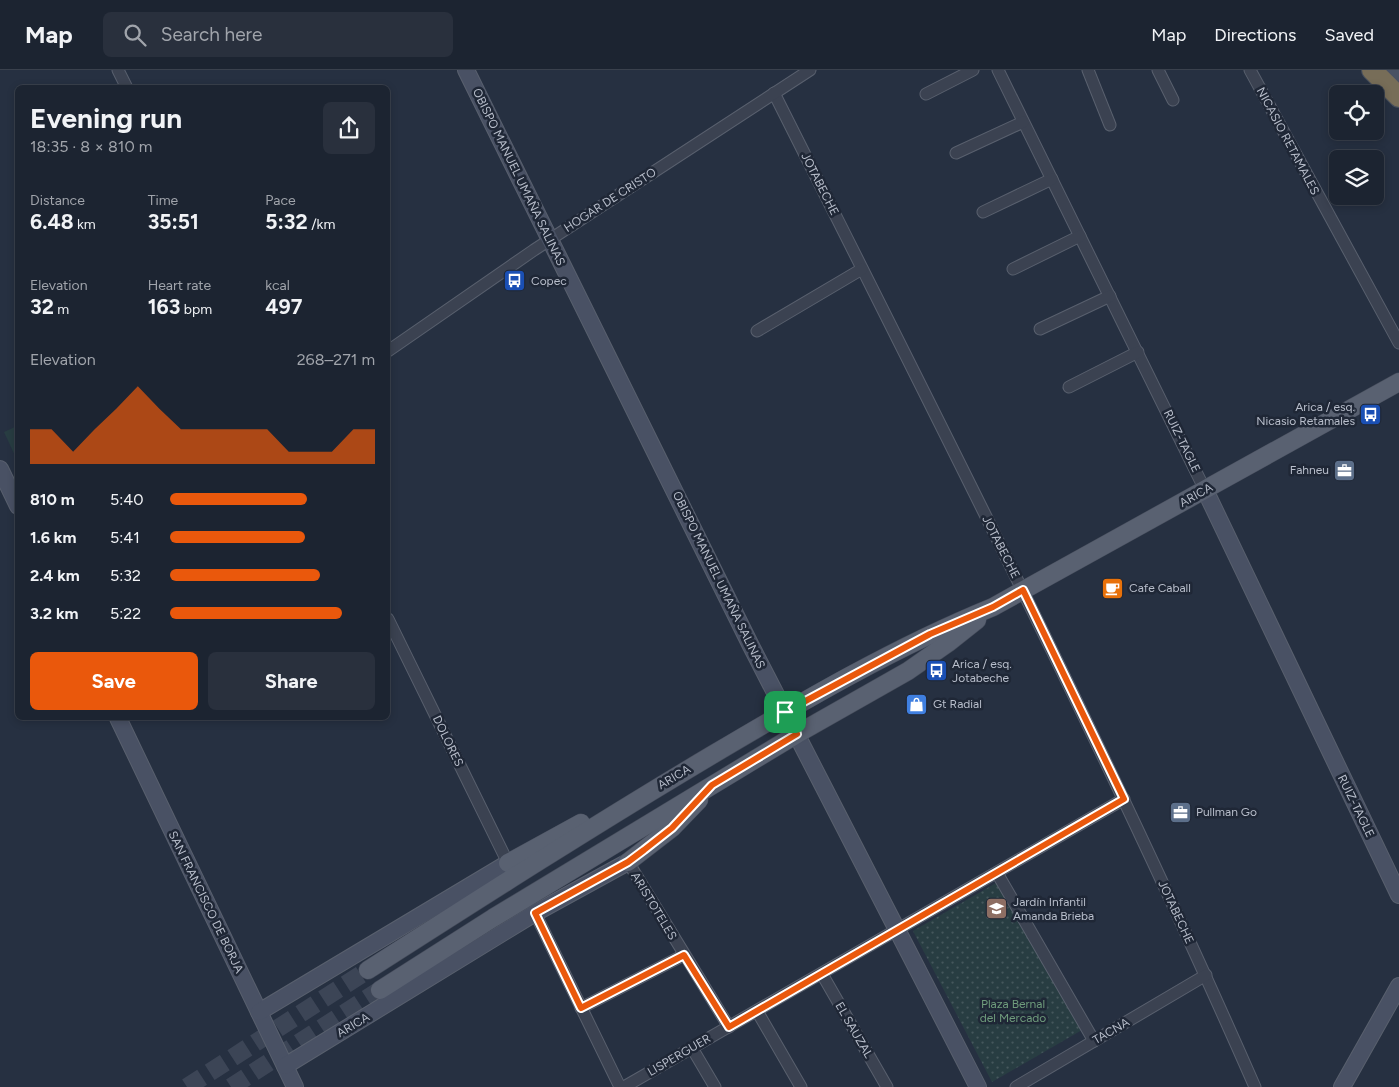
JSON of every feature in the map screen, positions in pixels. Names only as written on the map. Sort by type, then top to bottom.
[{"type":"highway","points":[[1372,70],[1399,97]]},
{"type":"main road","name":"ARICA","points":[[368,970],[482,896],[660,786],[785,712],[930,634],[993,607],[1399,382]]},
{"type":"main road","name":"ARICA","points":[[380,990],[493,918],[712,785],[908,671],[948,643],[993,607]]},
{"type":"main road","points":[[628,862],[672,828],[712,785]]},
{"type":"main road","points":[[508,863],[606,810],[660,786]]},
{"type":"street","points":[[118,70],[126,85]]},
{"type":"street","name":"OBISPO MANUEL UMAÑA SALINAS","points":[[466,70],[785,712],[978,1087]]},
{"type":"street","name":"HOGAR DE CRISTO","points":[[390,350],[550,240],[810,70]]},
{"type":"street","points":[[926,94],[974,70]]},
{"type":"street","name":"RUIZ-TAGLE","points":[[998,70],[1138,352],[1399,895]]},
{"type":"street","points":[[1088,70],[1110,125]]},
{"type":"street","points":[[1158,70],[1174,100]]},
{"type":"street","name":"NICASIO RETAMALES","points":[[1250,70],[1399,343]]},
{"type":"street","points":[[1392,70],[1399,78]]},
{"type":"street","name":"JOTABECHE","points":[[774,93],[1023,590],[1124,799],[1206,975],[1255,1087]]},
{"type":"street","points":[[956,153],[1023,122]]},
{"type":"street","points":[[983,212],[1052,179]]},
{"type":"street","points":[[1013,269],[1080,236]]},
{"type":"street","points":[[758,331],[862,269]]},
{"type":"street","points":[[1040,329],[1110,296]]},
{"type":"street","points":[[1069,386],[1138,352]]},
{"type":"street","points":[[0,469],[15,500]]},
{"type":"street","name":"DOLORES","points":[[390,623],[508,863]]},
{"type":"street","name":"SAN FRANCISCO DE BORJA","points":[[119,720],[295,1087]]},
{"type":"street","name":"LISPERGUER","points":[[622,1087],[898,931],[1124,799]]},
{"type":"street","name":"ARICA","points":[[285,1066],[535,913],[628,862]]},
{"type":"street","name":"ARISTOTELES","points":[[628,862],[729,1027]]},
{"type":"street","points":[[259,1012],[508,863]]},
{"type":"street","points":[[997,873],[1094,1041]]},
{"type":"street","points":[[535,913],[622,1087]]},
{"type":"street","points":[[581,1008],[684,955]]},
{"type":"street","name":"EL SAUZAL","points":[[822,974],[887,1087]]},
{"type":"street","name":"TACNA","points":[[1016,1087],[1206,975]]},
{"type":"street","points":[[1342,1087],[1399,986]]},
{"type":"street","points":[[757,1011],[801,1087]]},
{"type":"street","points":[[692,1048],[715,1087]]},
{"type":"green space","points":[[15,427],[15,456],[4,432]]},
{"type":"green space","name":"Plaza Bernal del Mercado","points":[[996,883],[1082,1030],[992,1082],[913,931]]},
{"type":"tunnel","points":[[187,1087],[368,970]]},
{"type":"tunnel","points":[[231,1087],[380,990]]},
{"type":"place","name":"Copec","points":[[515,281]]},
{"type":"place","name":"Arica / esq. Nicasio Retamales","points":[[1371,414]]},
{"type":"place","name":"Fahneu","points":[[1345,470]]},
{"type":"place","name":"Cafe Caball","points":[[1113,588]]},
{"type":"place","name":"Arica / esq. Jotabeche","points":[[936,671]]},
{"type":"place","name":"Gt Radial","points":[[917,704]]},
{"type":"place","name":"Pullman Go","points":[[1180,812]]},
{"type":"place","name":"Jardín Infantil Amanda Brieba","points":[[997,909]]},
{"type":"route","points":[[1023,590],[1124,799],[729,1027],[684,955],[581,1008],[535,913],[628,862],[672,828],[712,785],[797,734],[785,712],[930,634],[993,607],[1023,590]]}]
